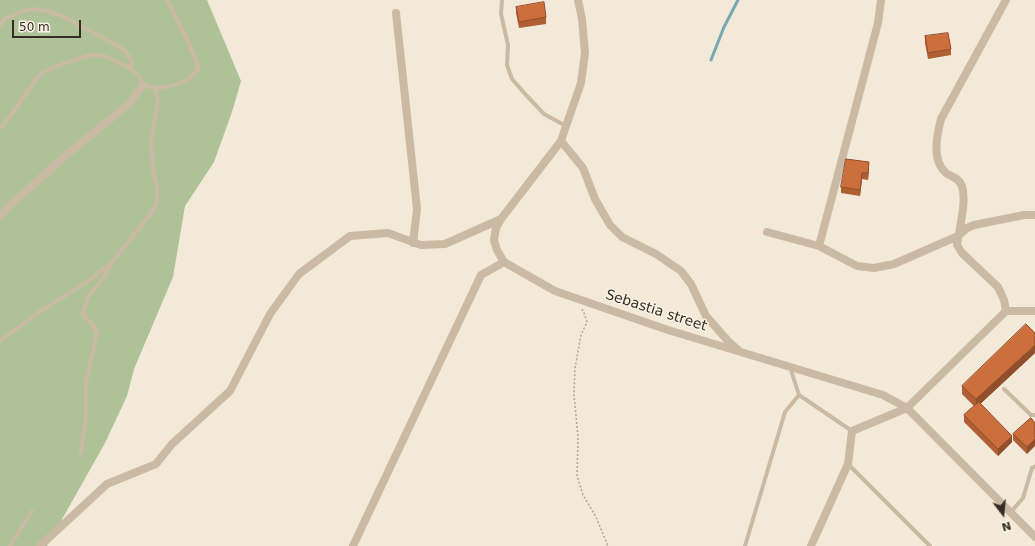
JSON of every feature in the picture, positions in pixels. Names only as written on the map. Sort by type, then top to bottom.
[{"type":"street","points":[[353,546],[481,275],[504,262],[497,250],[494,240],[496,228],[501,219],[561,141],[581,83],[585,53],[582,19],[578,0]]},
{"type":"street","points":[[819,246],[878,22],[881,0]]},
{"type":"street","points":[[1006,0],[941,119],[936,136],[936,153],[939,163],[945,172],[957,178],[962,185],[962,223],[957,245],[962,253],[998,287],[1002,293],[1006,311]]},
{"type":"street","points":[[396,13],[417,209],[414,243]]},
{"type":"street","points":[[0,216],[9,206],[70,152],[130,103],[143,85]]},
{"type":"street","points":[[561,141],[583,168],[595,199],[610,224],[622,237],[656,254],[681,271],[691,284],[706,316],[740,352]]},
{"type":"street","points":[[767,232],[819,246],[857,266],[874,268],[894,264],[958,236],[967,228],[974,225],[1024,215],[1035,215]]},
{"type":"street","points":[[40,546],[107,484],[156,464],[172,444],[230,392],[270,314],[299,274],[350,236],[388,233],[421,245],[445,244],[501,219]]},
{"type":"street","name":"Sebastia street","points":[[504,262],[555,291],[572,297],[668,330],[883,395],[907,408],[1035,537]]},
{"type":"street","points":[[811,546],[848,464],[852,431],[907,408],[1006,311],[1035,311]]},
{"type":"lane","points":[[0,128],[43,72],[91,55],[104,56],[130,68],[139,76],[143,85],[155,88],[170,87],[184,82],[199,68],[185,35],[167,0]]},
{"type":"lane","points":[[502,0],[501,14],[508,45],[507,65],[512,79],[544,114],[566,126]]},
{"type":"lane","points":[[0,25],[5,19],[20,12],[33,9],[47,11],[62,16],[126,51],[132,61],[130,68]]},
{"type":"lane","points":[[81,453],[86,416],[86,382],[97,334],[94,326],[83,315],[83,312],[89,296],[102,280],[113,261],[152,212],[157,203],[157,188],[153,171],[151,141],[158,101],[155,88]]},
{"type":"lane","points":[[0,341],[38,313],[91,279],[113,261]]},
{"type":"lane","points":[[790,367],[799,395],[852,431]]},
{"type":"lane","points":[[1004,389],[1031,415],[1035,415]]},
{"type":"lane","points":[[745,546],[785,412],[799,395]]},
{"type":"lane","points":[[848,464],[930,546]]},
{"type":"lane","points":[[1010,512],[1023,498],[1032,468],[1035,467]]},
{"type":"lane","points":[[10,546],[32,511]]},
{"type":"path","points":[[572,297],[584,313],[587,322],[581,335],[575,368],[574,395],[578,437],[577,476],[583,495],[596,517],[608,546]]},
{"type":"green space","points":[[0,0],[207,0],[241,81],[232,112],[214,162],[185,206],[173,277],[134,369],[127,396],[105,443],[47,546],[0,546]]},
{"type":"building","points":[[544,2],[546,17],[519,22],[516,7]]},
{"type":"building","points":[[948,33],[951,49],[928,53],[925,36]]},
{"type":"building","points":[[846,159],[869,162],[868,173],[862,173],[860,190],[841,187]]},
{"type":"building","points":[[1026,324],[1035,333],[1035,345],[976,399],[962,386]]},
{"type":"building","points":[[979,402],[1012,436],[998,449],[964,415]]},
{"type":"building","points":[[1031,418],[1035,423],[1035,439],[1027,447],[1013,434]]},
{"type":"waterway","points":[[711,60],[724,27],[738,0]]}]
